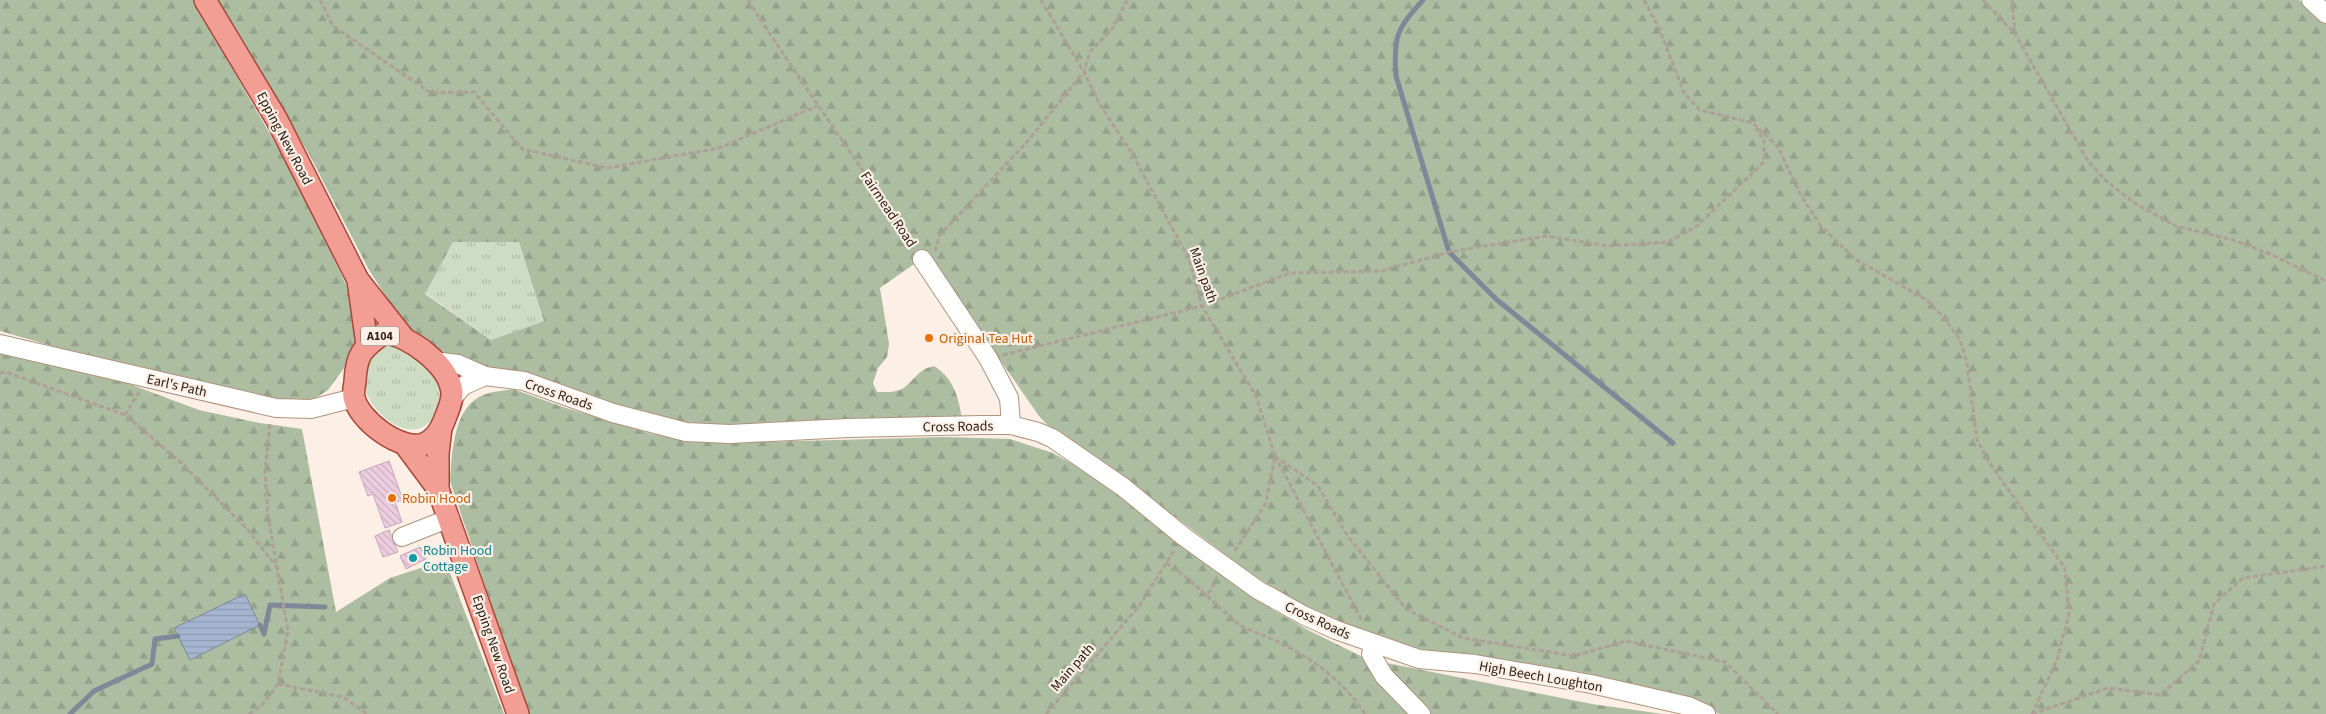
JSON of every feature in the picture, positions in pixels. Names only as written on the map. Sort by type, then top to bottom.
[{"type":"main road","name":"Epping New Road","points":[[205,0],[277,120],[358,280],[403,337]]},
{"type":"main road","name":"Epping New Road","points":[[358,280],[367,344]]},
{"type":"main road","name":"A104","points":[[354,398],[355,366],[367,344],[384,333],[403,337],[433,361],[448,380],[452,393],[451,400]]},
{"type":"main road","points":[[354,398],[366,417],[386,436],[406,446],[424,444],[434,438],[441,428],[451,400]]},
{"type":"main road","name":"Epping New Road","points":[[438,490],[438,453],[441,428]]},
{"type":"main road","name":"Epping New Road","points":[[406,446],[438,490],[450,518],[518,714]]},
{"type":"street","points":[[2311,0],[2326,14]]},
{"type":"street","points":[[926,265],[988,358],[1009,398],[1012,425]]},
{"type":"street","name":"Earl's Path","points":[[0,344],[272,407],[311,409],[354,398]]},
{"type":"street","name":"Cross Roads","points":[[433,361],[458,364],[485,376],[524,381],[613,413],[686,432],[730,434],[854,428],[1012,425],[1038,432],[1052,438],[1123,487],[1183,536],[1258,590],[1303,615],[1374,644]]},
{"type":"street","points":[[451,400],[463,386],[485,376]]},
{"type":"street","points":[[402,537],[450,518]]},
{"type":"street","points":[[1374,644],[1371,654],[1384,676],[1421,714]]},
{"type":"street","name":"High Beech Loughton","points":[[1374,644],[1419,659],[1475,664],[1591,684],[1688,706],[1706,714]]},
{"type":"path","points":[[320,0],[332,26],[431,93],[474,92],[522,148],[607,168],[720,148],[817,106]]},
{"type":"path","name":"Fairmead Road","points":[[748,0],[817,106],[870,179],[926,265]]},
{"type":"path","name":"Main path","points":[[1041,0],[1084,72],[1099,103],[1131,152],[1189,259],[1202,306],[1256,396],[1274,456],[1266,503],[1225,566]]},
{"type":"path","points":[[926,265],[940,235],[1026,143],[1084,72],[1090,52],[1112,29],[1127,0]]},
{"type":"path","points":[[1644,0],[1659,28],[1684,93],[1700,110],[1753,124],[1778,147],[1800,192],[1820,225],[1855,259],[1927,300],[1945,319],[1960,340],[1968,363],[1977,440],[1992,467],[2065,568],[2069,614],[2057,660],[2032,714]]},
{"type":"path","points":[[1983,0],[2015,34],[2088,161],[2106,180],[2136,204],[2176,226],[2233,240],[2270,254],[2326,281]]},
{"type":"path","points":[[2012,0],[2015,34]]},
{"type":"path","points":[[988,358],[1202,306],[1290,273],[1381,271],[1449,252],[1546,236],[1608,246],[1668,242],[1697,226],[1764,162],[1764,140],[1753,124]]},
{"type":"path","points":[[0,372],[6,372],[125,415],[178,460],[227,508],[247,529],[276,566]]},
{"type":"path","points":[[125,415],[148,378]]},
{"type":"path","points":[[249,714],[261,706],[278,684],[288,632],[268,515],[265,473],[272,407]]},
{"type":"path","points":[[1274,456],[1374,644]]},
{"type":"path","points":[[1274,456],[1318,486],[1347,534],[1406,609],[1464,638],[1574,656],[1626,641],[1725,662],[1778,714]]},
{"type":"path","name":"Main path","points":[[1046,714],[1139,606],[1183,536]]},
{"type":"path","points":[[1166,563],[1200,588],[1237,624],[1277,641],[1324,669],[1365,714]]},
{"type":"path","points":[[2032,714],[2108,688],[2160,695],[2199,661],[2214,604],[2243,578],[2326,566]]},
{"type":"path","points":[[278,684],[343,697],[367,714]]},
{"type":"green space","points":[[0,0],[193,0],[297,181],[359,312],[357,337],[344,368],[328,390],[308,403],[292,407],[209,391],[0,331]]},
{"type":"green space","points":[[216,0],[2299,0],[2326,24],[2326,714],[1720,714],[1656,694],[1411,652],[1309,609],[1250,573],[1174,516],[1054,432],[1039,416],[927,255],[880,288],[889,344],[887,357],[878,368],[873,383],[877,392],[899,390],[921,372],[934,366],[951,382],[959,402],[962,418],[723,427],[665,419],[482,367],[428,346],[403,323],[369,270],[309,154]],"holes":[[[453,242],[519,242],[544,321],[491,340],[425,294]]]},
{"type":"green space","points":[[453,242],[519,242],[544,321],[491,340],[425,293]]},
{"type":"green space","points":[[380,343],[395,344],[414,356],[425,365],[437,382],[441,399],[437,410],[427,424],[415,429],[402,428],[389,421],[368,396],[362,382],[362,368],[367,358]]},
{"type":"green space","points":[[0,347],[116,379],[199,410],[260,423],[302,429],[336,612],[390,578],[445,560],[504,714],[0,714]]},
{"type":"green space","points":[[513,389],[563,407],[652,434],[721,443],[945,437],[1010,439],[1053,453],[1095,477],[1254,599],[1310,631],[1367,659],[1592,704],[1663,714],[528,714],[450,481],[456,431],[467,408],[475,399],[486,394]]},
{"type":"water","points":[[245,594],[260,625],[190,660],[174,628]]},
{"type":"building","points":[[389,461],[403,500],[395,502],[402,522],[385,528],[373,494],[368,496],[359,472]]},
{"type":"building","points":[[389,530],[398,552],[383,557],[375,536]]},
{"type":"building","name":"Robin Hood Cottage","points":[[420,547],[426,559],[406,569],[400,556]]},
{"type":"waterway","points":[[1423,0],[1407,18],[1396,42],[1396,76],[1449,252],[1496,299],[1673,443]]},
{"type":"waterway","points":[[260,625],[264,634],[270,605],[325,607]]},
{"type":"waterway","points":[[70,714],[94,691],[152,664],[155,639],[178,636]]},
{"type":"place","name":"Original Tea Hut","points":[[929,338]]},
{"type":"place","name":"Robin Hood","points":[[392,498]]},
{"type":"place","name":"Robin Hood Cottage","points":[[413,558]]}]
